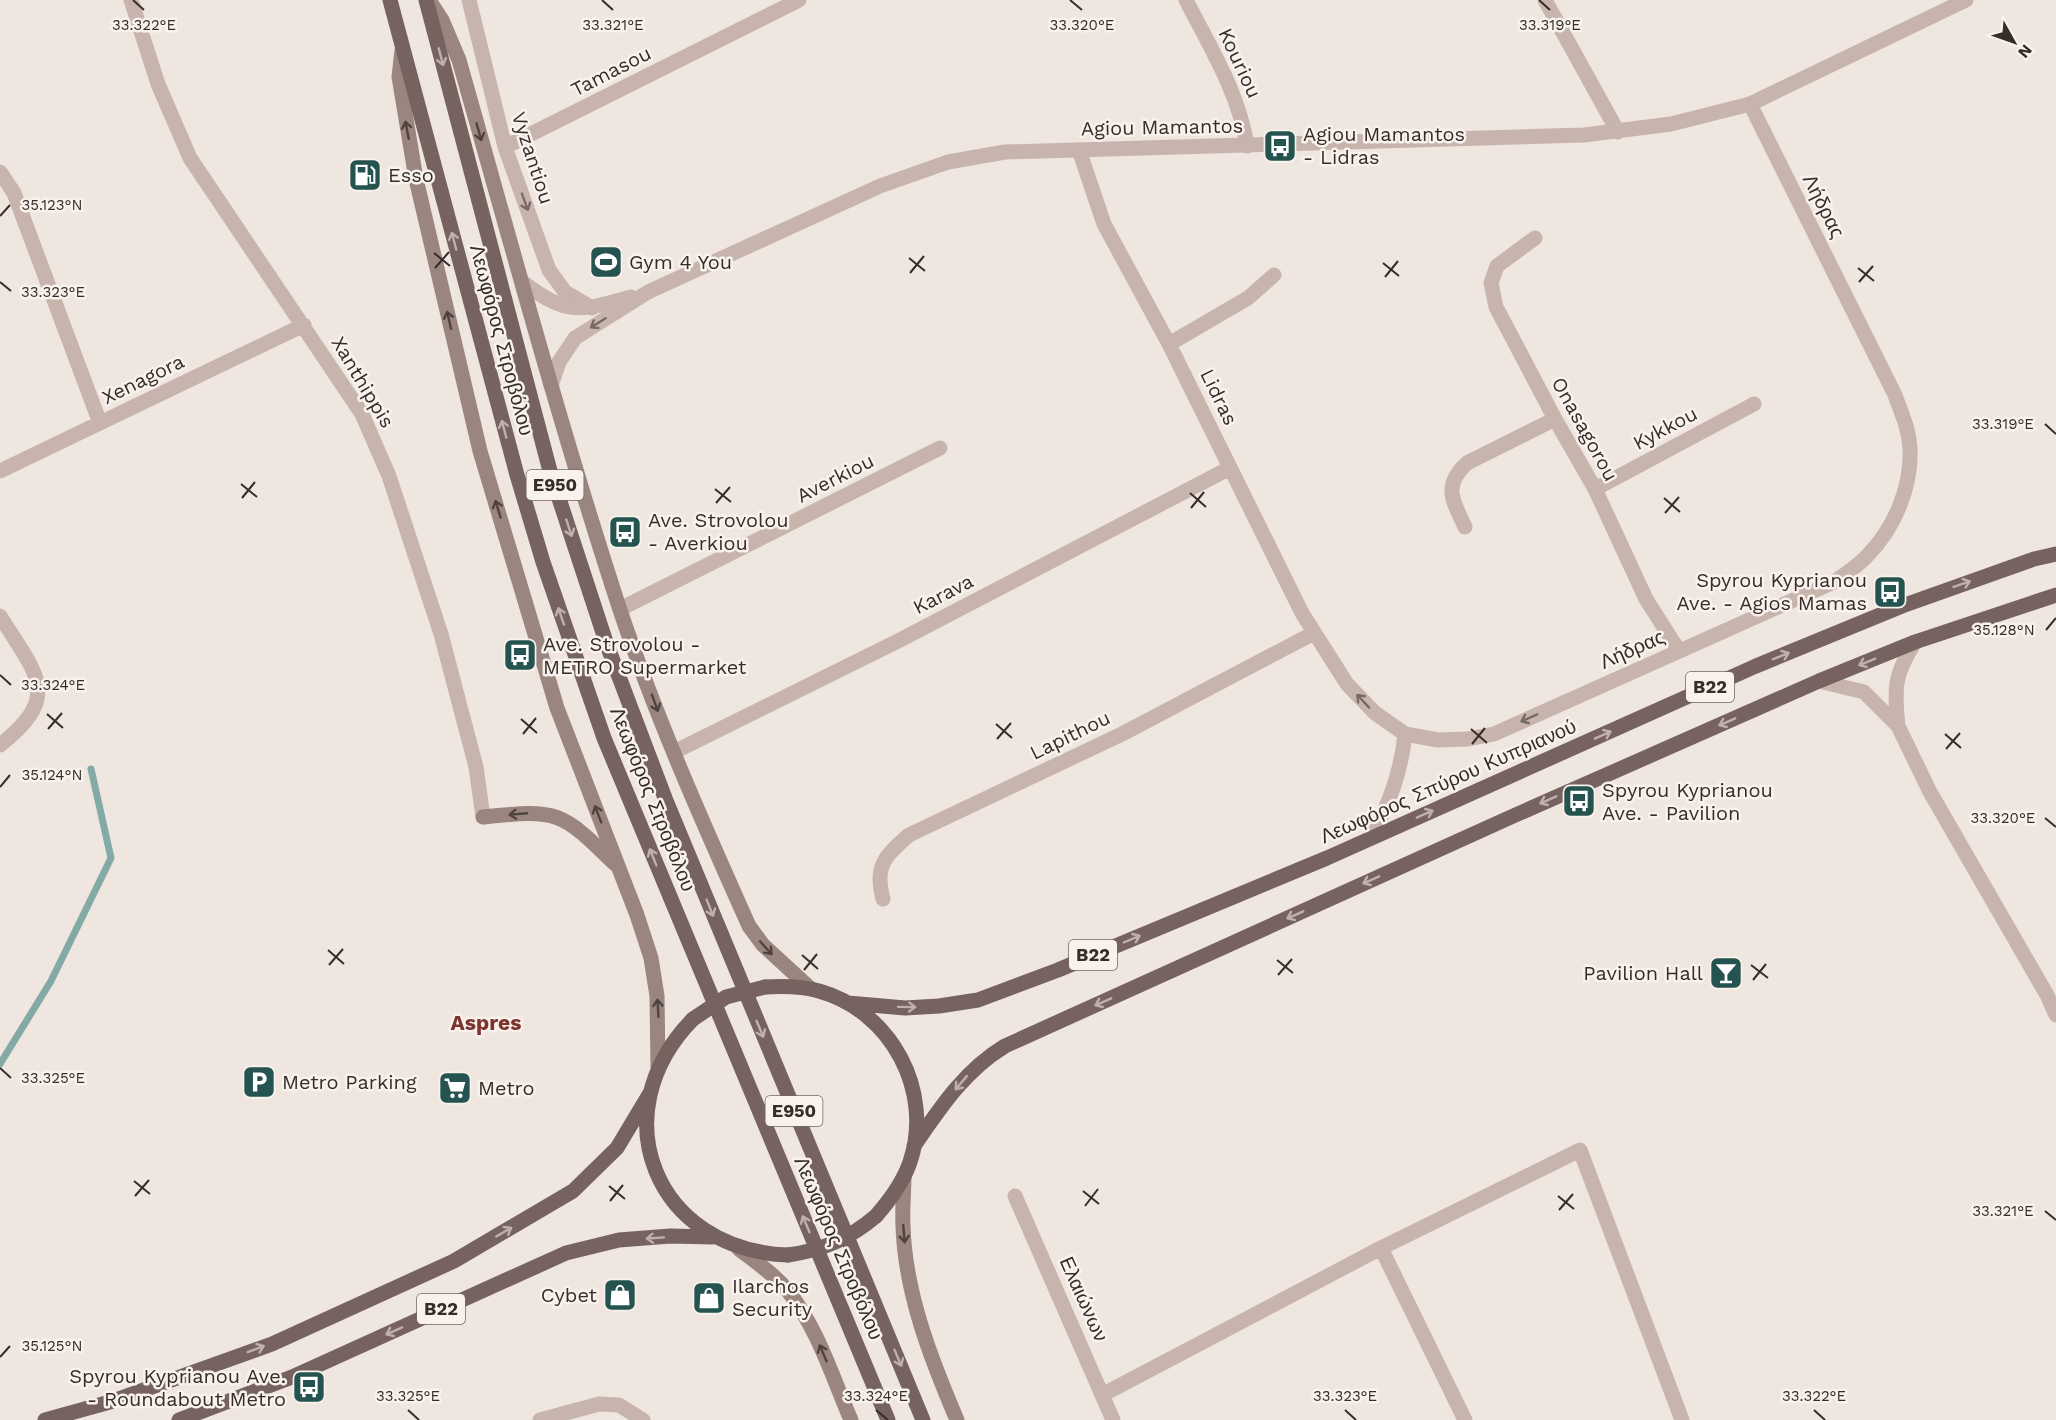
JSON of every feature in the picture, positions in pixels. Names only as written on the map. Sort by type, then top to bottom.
[{"type":"main road","name":"Λεωφόρος Στροβόλου","points":[[390,0],[517,476],[573,652],[609,750],[888,1420]]},
{"type":"main road","name":"Λεωφόρος Στροβόλου","points":[[427,0],[550,471],[607,645],[674,819],[923,1420]]},
{"type":"main road","name":"E950","points":[[427,0],[442,21],[459,60],[551,386],[620,609],[674,752],[749,926],[763,945],[811,989]]},
{"type":"main road","name":"E950","points":[[402,50],[399,77],[416,178],[480,451],[557,708],[651,958],[657,996],[658,1067]]},
{"type":"main road","name":"Λεωφόρος Σπύρου Κυπριανού","points":[[848,1003],[905,1008],[978,1000],[1058,970],[1371,838],[1798,649],[1902,606],[2034,559],[2056,554]]},
{"type":"main road","name":"B22","points":[[914,1146],[966,1077],[983,1059],[1005,1046],[1511,817],[1819,681],[1915,642],[2056,596]]},
{"type":"main road","points":[[483,817],[532,812],[555,816],[576,825],[619,868]]},
{"type":"main road","points":[[739,1249],[764,1254],[788,1255],[813,1252],[836,1244],[858,1232],[892,1197],[904,1176],[914,1146],[916,1115],[914,1095],[901,1057],[877,1025],[848,1003],[811,989],[765,987],[726,998],[693,1019],[667,1049],[658,1067],[650,1093],[647,1131],[655,1169],[674,1202],[686,1217],[713,1237],[739,1249],[774,1276],[801,1309],[814,1332],[851,1420]]},
{"type":"main road","name":"B22","points":[[45,1420],[110,1402],[272,1344],[454,1261],[573,1191],[617,1148],[650,1093]]},
{"type":"main road","points":[[904,1176],[903,1226],[912,1289],[922,1327],[957,1420]]},
{"type":"main road","name":"B22","points":[[179,1420],[292,1377],[566,1253],[620,1240],[670,1236],[713,1237]]},
{"type":"street","name":"Xanthippis","points":[[131,0],[158,84],[190,158],[362,414],[389,476],[441,634],[476,767],[483,817]]},
{"type":"street","name":"Vyzantiou","points":[[469,0],[505,147],[549,270],[565,292],[592,308]]},
{"type":"street","name":"Tamasou","points":[[505,147],[799,0]]},
{"type":"street","name":"Kouriou","points":[[1186,0],[1235,96],[1244,122],[1247,146]]},
{"type":"street","points":[[1545,0],[1618,132]]},
{"type":"street","name":"Agiou Mamantos","points":[[551,386],[559,362],[575,338],[648,292],[880,186],[948,162],[1005,152],[1584,135],[1671,124],[1750,104],[1966,0]]},
{"type":"street","name":"Λήδρας","points":[[1330,659],[1347,684],[1375,713],[1405,734],[1438,740],[1468,739],[1494,734],[1834,582],[1867,557],[1886,532],[1900,506],[1908,480],[1910,448],[1906,425],[1895,395],[1750,104]]},
{"type":"street","name":"Lidras","points":[[1079,150],[1104,224],[1169,344],[1314,633],[1330,659]]},
{"type":"street","points":[[0,172],[14,193],[100,423]]},
{"type":"street","name":"Onasagorou","points":[[1535,238],[1497,266],[1491,283],[1492,295],[1555,419],[1594,489],[1647,599],[1679,651]]},
{"type":"street","points":[[1169,344],[1242,302],[1274,275]]},
{"type":"street","name":"Agiou Mamantos","points":[[524,284],[555,305],[569,308],[592,308],[648,292]]},
{"type":"street","name":"Xenagora","points":[[0,471],[304,325]]},
{"type":"street","name":"Kykkou","points":[[1594,489],[1754,404]]},
{"type":"street","points":[[1465,527],[1451,498],[1456,473],[1467,464],[1555,419]]},
{"type":"street","name":"Averkiou","points":[[620,609],[940,448]]},
{"type":"street","name":"Karava","points":[[674,752],[898,641],[1230,468]]},
{"type":"street","points":[[0,616],[31,666],[38,693],[32,716],[0,745]]},
{"type":"street","name":"Lapithou","points":[[883,899],[878,880],[882,865],[893,849],[909,835],[1122,734],[1314,633]]},
{"type":"street","points":[[1898,726],[1896,680],[1901,664],[1915,642]]},
{"type":"street","points":[[1819,681],[1864,692],[1898,726],[1930,792],[2047,995],[2056,1015]]},
{"type":"street","points":[[1371,838],[1390,803],[1403,757],[1405,734]]},
{"type":"street","points":[[1102,1395],[1381,1248],[1580,1150],[1682,1420]]},
{"type":"street","name":"Ελαιώνων","points":[[1016,1196],[1113,1420]]},
{"type":"street","points":[[1381,1248],[1465,1420]]},
{"type":"street","points":[[540,1420],[581,1407],[599,1404],[619,1405],[643,1420]]},
{"type":"waterway","points":[[0,1064],[51,981],[111,858],[91,769]]},
{"type":"place","name":"Agiou Mamantos - Lidras","points":[[1280,146]]},
{"type":"place","name":"Esso","points":[[365,175]]},
{"type":"place","name":"Gym 4 You","points":[[606,262]]},
{"type":"place","name":"Ave. Strovolou - Averkiou","points":[[625,532]]},
{"type":"place","name":"Spyrou Kyprianou Ave. - Agios Mamas","points":[[1890,592]]},
{"type":"place","name":"Ave. Strovolou - METRO Supermarket","points":[[520,655]]},
{"type":"place","name":"Spyrou Kyprianou Ave. - Pavilion","points":[[1579,801]]},
{"type":"place","name":"Pavilion Hall","points":[[1726,973]]},
{"type":"place","name":"Metro Parking","points":[[259,1082]]},
{"type":"place","name":"Metro","points":[[455,1088]]},
{"type":"place","name":"Cybet","points":[[620,1295]]},
{"type":"place","name":"Ilarchos Security","points":[[709,1298]]},
{"type":"place","name":"Spyrou Kyprianou Ave. - Roundabout Metro","points":[[309,1387]]},
{"type":"district","name":"Aspres","points":[[486,1023]]}]
